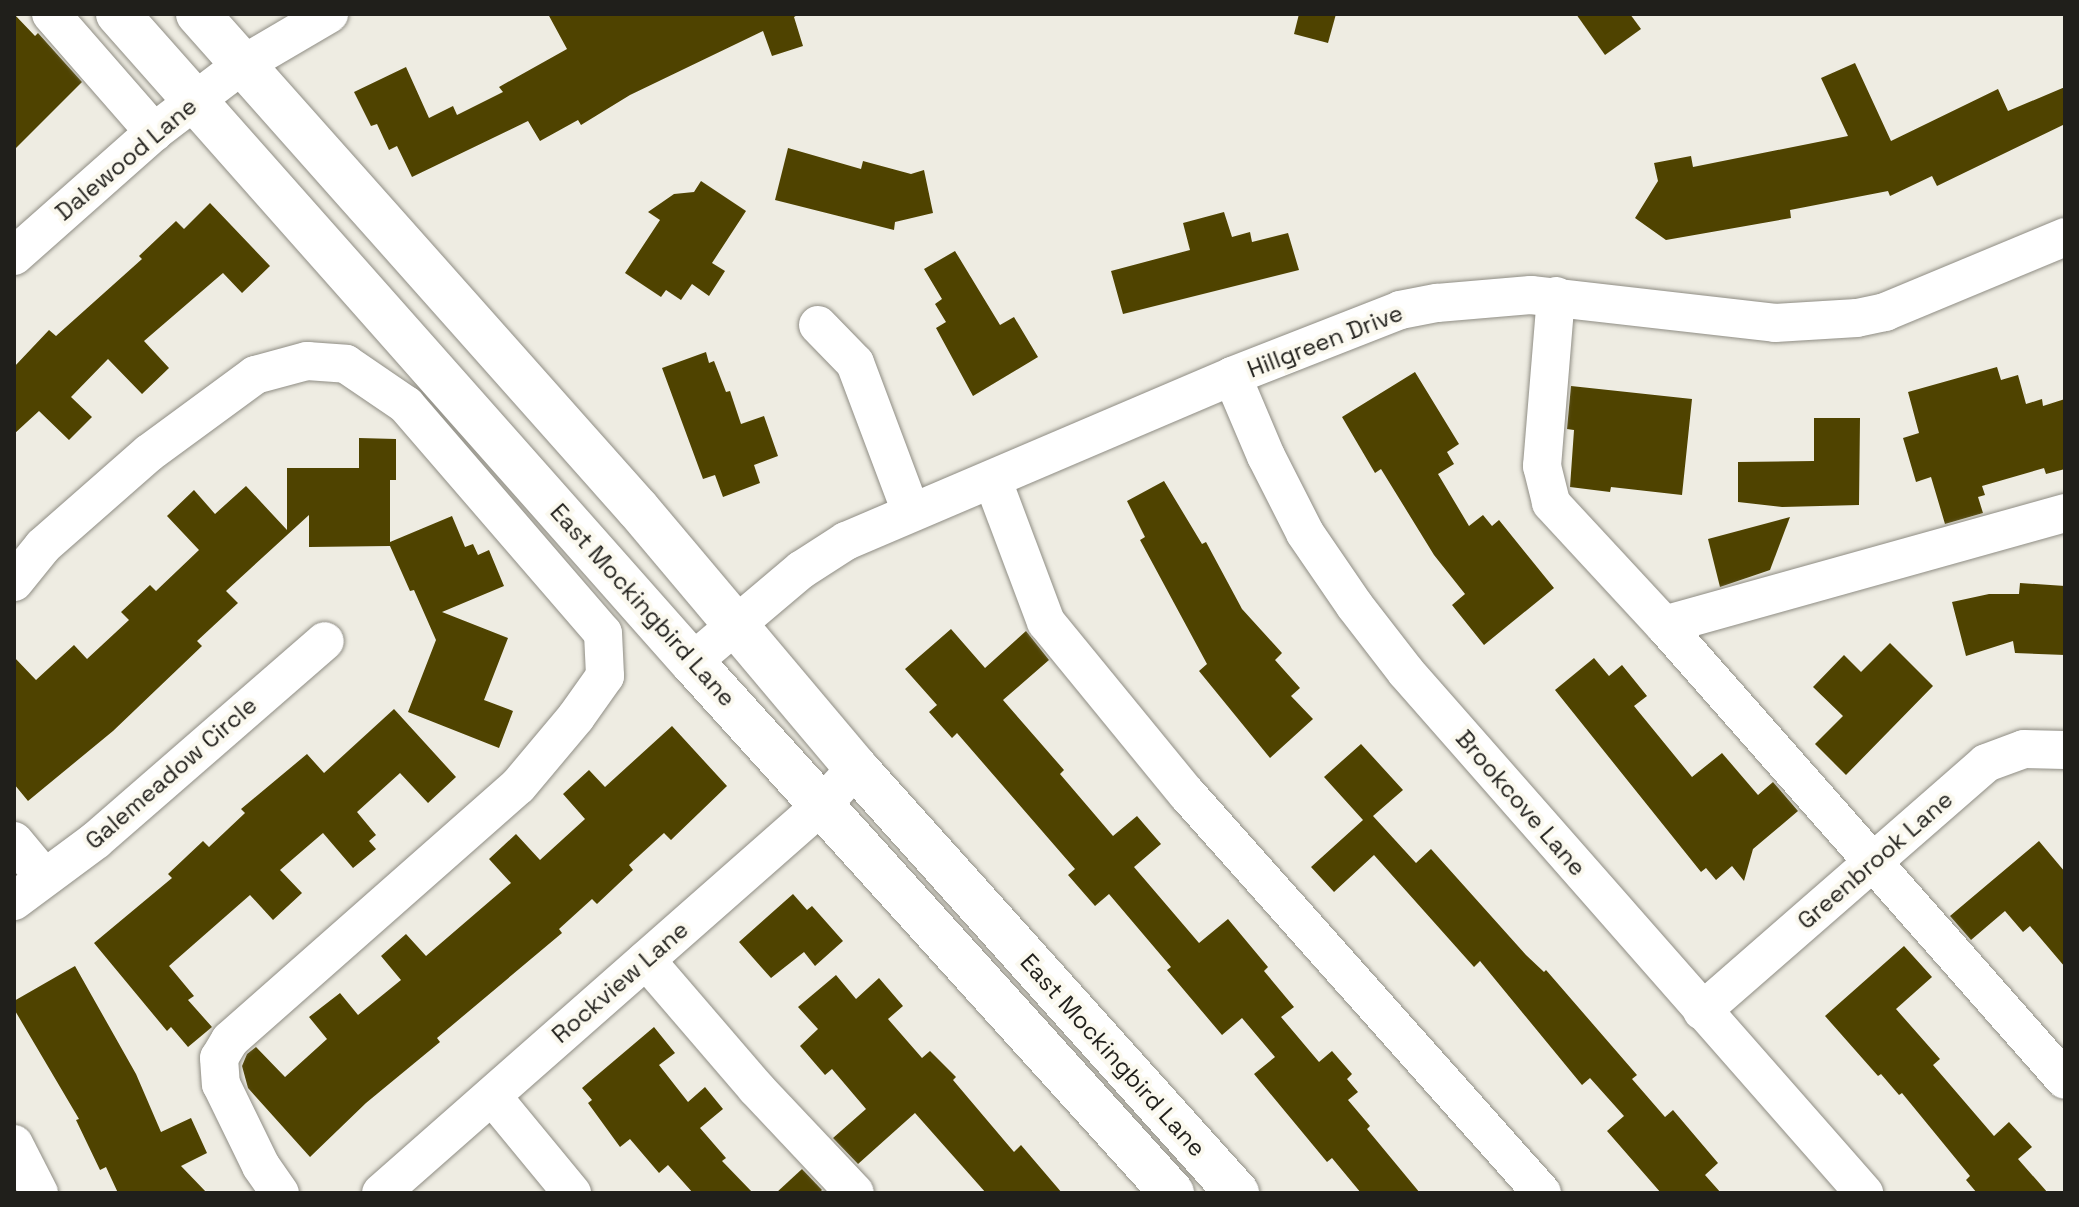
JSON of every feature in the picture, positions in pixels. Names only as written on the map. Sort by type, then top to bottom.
[{"type":"main road","name":"East Mockingbird Lane","points":[[118,14],[692,662],[1172,1193]]},
{"type":"main road","name":"East Mockingbird Lane","points":[[198,14],[638,509],[856,768],[1237,1193]]},
{"type":"street","points":[[51,14],[154,132]]},
{"type":"street","name":"Dalewood Lane","points":[[17,248],[154,132],[242,65],[329,14]]},
{"type":"street","name":"Hillgreen Drive","points":[[692,662],[801,570],[846,541],[993,481],[1232,376],[1400,310],[1437,303],[1556,296],[1775,323],[1857,318],[1885,312],[2065,237]]},
{"type":"street","points":[[1556,296],[1542,466],[1551,503],[1664,625],[1871,864],[2065,1080]]},
{"type":"street","points":[[818,325],[855,363],[911,512]]},
{"type":"street","points":[[14,582],[43,546],[149,453],[255,375],[307,361],[346,364],[406,405],[603,633],[605,676],[576,717],[518,786],[230,1040],[219,1058],[221,1084],[261,1166],[280,1193]]},
{"type":"street","name":"Brookcove Lane","points":[[1232,376],[1266,456],[1305,533],[1355,606],[1406,672],[1864,1193]]},
{"type":"street","points":[[993,481],[1046,622],[1187,794],[1542,1193]]},
{"type":"street","points":[[1664,625],[2065,513]]},
{"type":"street","name":"Galemeadow Circle","points":[[14,901],[96,840],[325,641]]},
{"type":"street","name":"Greenbrook Lane","points":[[1702,1011],[1986,763],[2024,749],[2065,750]]},
{"type":"street","name":"Rockview Lane","points":[[381,1193],[823,804],[856,768]]},
{"type":"street","points":[[14,841],[44,877]]},
{"type":"street","points":[[646,960],[756,1088],[855,1193]]},
{"type":"street","points":[[492,1096],[572,1193]]},
{"type":"street","points":[[14,1144],[39,1193]]},
{"type":"building","points":[[14,14],[35,36],[38,33],[82,82],[14,150]]},
{"type":"building","points":[[548,14],[799,14],[794,17],[803,46],[772,56],[763,31],[630,95],[581,125],[578,120],[540,141],[528,121],[412,177],[397,146],[389,150],[377,124],[371,126],[354,92],[406,67],[429,118],[453,106],[457,115],[503,92],[499,87],[567,49]]},
{"type":"building","points":[[1299,14],[1336,14],[1328,43],[1294,34]]},
{"type":"building","points":[[1576,14],[1630,14],[1641,29],[1605,55]]},
{"type":"building","points":[[1855,63],[1891,141],[1998,89],[2008,111],[2065,87],[2065,124],[1937,186],[1932,176],[1890,196],[1888,191],[1790,210],[1791,218],[1666,240],[1635,218],[1658,181],[1654,163],[1691,156],[1693,167],[1848,136],[1821,78]]},
{"type":"building","points":[[788,148],[861,169],[863,161],[911,174],[924,170],[933,213],[895,222],[894,230],[775,200]]},
{"type":"building","points":[[701,181],[746,211],[712,263],[725,271],[709,296],[692,284],[681,300],[666,290],[661,297],[625,273],[660,220],[648,212],[674,194],[694,192]]},
{"type":"building","points":[[210,203],[270,266],[242,293],[223,273],[144,341],[169,368],[142,394],[108,359],[71,397],[92,417],[69,440],[39,411],[14,434],[14,367],[49,330],[56,336],[142,259],[139,256],[176,221],[184,229]]},
{"type":"building","points":[[1224,212],[1232,237],[1250,232],[1252,242],[1288,233],[1299,270],[1123,314],[1111,271],[1190,250],[1183,223]]},
{"type":"building","points":[[955,251],[1000,325],[1014,317],[1038,357],[973,396],[936,328],[946,322],[935,304],[942,299],[924,269]]},
{"type":"building","points":[[706,352],[709,363],[714,361],[726,392],[730,391],[741,424],[764,416],[778,456],[754,465],[760,483],[723,497],[715,475],[703,479],[662,368]]},
{"type":"building","points":[[1997,367],[2001,380],[2018,375],[2026,404],[2042,399],[2043,406],[2065,399],[2065,469],[2046,474],[2044,468],[1982,486],[1985,495],[1978,497],[1983,513],[1945,524],[1931,477],[1916,482],[1903,438],[1919,433],[1908,392]]},
{"type":"building","points":[[1415,372],[1459,444],[1447,452],[1454,464],[1438,474],[1469,526],[1483,515],[1492,526],[1499,520],[1554,588],[1484,645],[1452,605],[1465,594],[1434,555],[1381,469],[1375,473],[1342,417]]},
{"type":"building","points":[[1571,386],[1692,399],[1682,495],[1611,487],[1610,492],[1570,487],[1574,430],[1567,429]]},
{"type":"building","points":[[1814,418],[1860,418],[1859,505],[1782,507],[1738,502],[1738,462],[1814,461]]},
{"type":"building","points":[[359,438],[396,439],[396,480],[390,480],[390,542],[452,516],[465,547],[473,544],[478,555],[489,550],[504,586],[442,612],[508,638],[484,700],[513,711],[499,748],[408,712],[436,640],[414,590],[410,591],[390,546],[309,547],[309,515],[226,591],[238,603],[197,641],[202,646],[113,731],[28,801],[14,784],[14,657],[36,680],[74,645],[87,659],[129,620],[121,612],[150,585],[156,591],[199,550],[167,516],[194,490],[215,514],[246,486],[287,530],[287,468],[359,468]]},
{"type":"building","points":[[1164,481],[1202,544],[1206,542],[1242,609],[1282,653],[1275,660],[1300,688],[1291,696],[1313,719],[1270,758],[1199,671],[1207,664],[1140,540],[1145,537],[1127,501]]},
{"type":"building","points":[[1790,517],[1770,570],[1720,587],[1708,539]]},
{"type":"building","points":[[2020,583],[2065,586],[2065,655],[2015,653],[2013,641],[1966,656],[1952,602],[1989,594],[2019,594]]},
{"type":"building","points":[[951,629],[985,668],[1026,631],[1049,660],[1003,700],[1064,770],[1060,774],[1113,836],[1137,816],[1161,844],[1134,867],[1199,943],[1228,919],[1268,967],[1264,971],[1294,1007],[1281,1017],[1319,1062],[1332,1051],[1352,1074],[1347,1079],[1358,1092],[1348,1100],[1370,1126],[1367,1129],[1420,1193],[1361,1193],[1332,1158],[1327,1162],[1254,1074],[1275,1057],[1242,1018],[1222,1035],[1167,970],[1171,967],[1109,894],[1095,906],[1068,875],[1075,869],[957,733],[952,738],[929,712],[937,705],[905,669]]},
{"type":"building","points":[[1890,643],[1933,686],[1846,775],[1815,744],[1843,716],[1813,687],[1844,655],[1861,672]]},
{"type":"building","points":[[1594,658],[1609,676],[1622,665],[1647,696],[1634,706],[1692,777],[1722,753],[1758,795],[1773,782],[1798,811],[1753,849],[1744,881],[1732,866],[1716,880],[1706,868],[1701,872],[1555,690]]},
{"type":"building","points":[[394,709],[456,777],[428,803],[400,773],[357,812],[376,835],[369,841],[376,849],[353,868],[323,833],[280,870],[302,893],[273,920],[250,895],[169,966],[194,996],[188,1000],[212,1027],[188,1047],[171,1027],[167,1031],[94,943],[172,878],[168,874],[203,841],[209,847],[245,813],[241,809],[307,754],[324,773]]},
{"type":"building","points":[[672,726],[727,786],[671,840],[664,833],[629,865],[633,870],[597,904],[592,899],[559,929],[562,933],[437,1038],[440,1042],[366,1103],[310,1157],[248,1088],[242,1066],[247,1054],[256,1047],[285,1077],[327,1039],[309,1017],[340,993],[358,1015],[401,980],[381,956],[406,934],[426,956],[511,883],[489,859],[516,834],[540,860],[585,819],[563,794],[589,770],[605,787]]},
{"type":"building","points":[[1361,744],[1403,790],[1373,816],[1416,863],[1431,849],[1526,955],[1544,972],[1546,970],[1637,1075],[1632,1079],[1665,1117],[1673,1110],[1718,1163],[1705,1175],[1721,1193],[1661,1193],[1607,1131],[1624,1116],[1590,1078],[1582,1085],[1480,961],[1474,967],[1374,855],[1334,892],[1311,867],[1363,820],[1324,777]]},
{"type":"building","points":[[2039,841],[2065,872],[2065,967],[2030,926],[2023,932],[2005,911],[1971,940],[1950,916]]},
{"type":"building","points":[[793,894],[807,910],[812,906],[843,941],[815,966],[804,952],[771,978],[739,942]]},
{"type":"building","points":[[1904,946],[1932,977],[1896,1009],[1940,1059],[1933,1065],[1994,1136],[2009,1122],[2032,1147],[2018,1159],[2048,1193],[1977,1193],[1966,1180],[1970,1176],[1902,1093],[1899,1095],[1881,1074],[1878,1076],[1825,1016]]},
{"type":"building","points":[[75,966],[136,1074],[161,1132],[191,1118],[207,1153],[181,1166],[207,1193],[118,1193],[106,1167],[100,1170],[76,1120],[79,1119],[14,1009],[14,1001]]},
{"type":"building","points":[[836,975],[856,999],[879,978],[903,1006],[888,1019],[922,1058],[930,1051],[956,1077],[953,1080],[1014,1152],[1021,1145],[1062,1193],[986,1193],[915,1113],[858,1164],[833,1138],[866,1109],[832,1069],[825,1075],[800,1046],[818,1029],[798,1007]]},
{"type":"building","points":[[654,1027],[675,1053],[659,1065],[688,1102],[705,1087],[723,1109],[700,1128],[726,1158],[722,1161],[753,1193],[693,1193],[668,1165],[659,1173],[630,1139],[620,1147],[588,1103],[592,1100],[582,1088]]},
{"type":"building","points":[[802,1169],[822,1190],[819,1193],[776,1193]]}]
